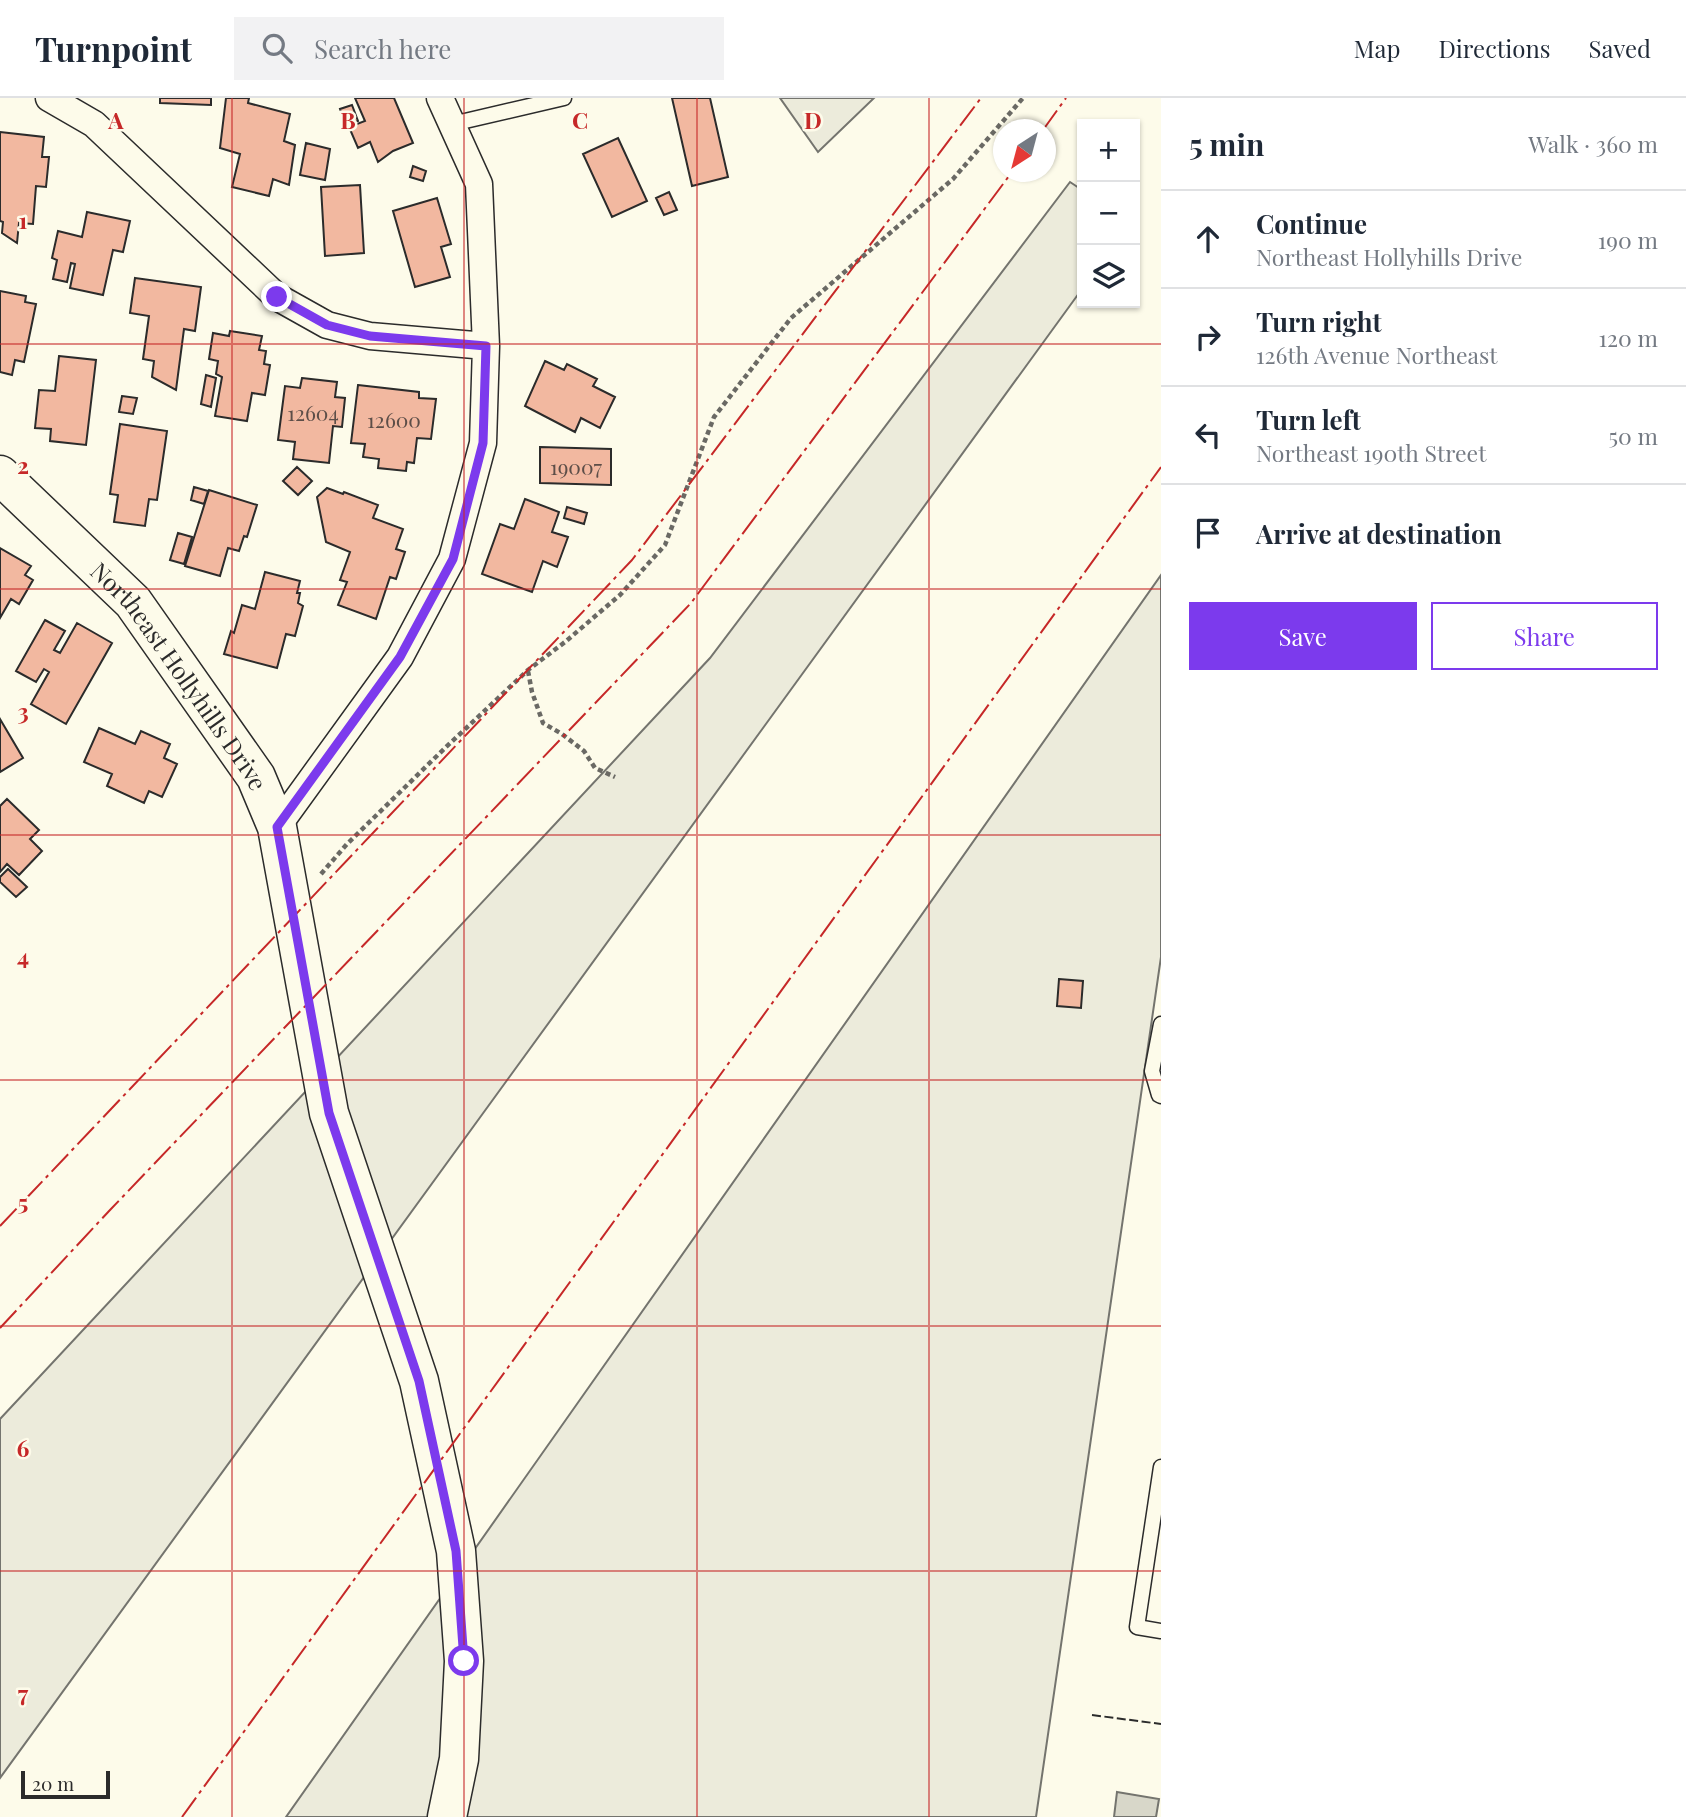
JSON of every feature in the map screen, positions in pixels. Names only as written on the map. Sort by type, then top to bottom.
[{"type":"main road","name":"Northeast Hollyhills Drive","points":[[0,475],[133,602],[256,777],[277,827],[329,1113],[419,1381],[456,1551],[464,1661],[459,1759],[447,1817]]},
{"type":"street","points":[[49,98],[94,124],[277,297],[287,303],[327,325],[370,336],[486,346]]},
{"type":"street","points":[[277,827],[400,657],[453,559],[483,443],[486,346],[479,184],[440,98]]},
{"type":"lane","points":[[452,124],[564,98]]},
{"type":"lane","points":[[1161,1024],[1152,1071],[1161,1096]]},
{"type":"lane","points":[[1161,1467],[1137,1627],[1161,1631]]},
{"type":"path","points":[[292,908],[347,844],[445,748],[528,670],[620,595],[666,545],[714,417],[791,317],[953,179],[1020,99]]},
{"type":"path","points":[[528,670],[532,692],[543,723],[584,751],[595,768],[615,777]]},
{"type":"shaded area","points":[[780,98],[874,98],[818,152]]},
{"type":"shaded area","points":[[1070,182],[1077,187],[1077,296],[0,1778],[0,1419],[710,658]]},
{"type":"shaded area","points":[[1161,575],[1161,957],[1036,1817],[286,1817]]},
{"type":"shaded area","points":[[1117,1792],[1159,1799],[1156,1817],[1114,1817]]},
{"type":"building","points":[[160,98],[211,98],[211,105],[160,103]]},
{"type":"building","points":[[226,98],[249,98],[248,103],[290,114],[284,141],[295,145],[289,185],[273,179],[269,196],[232,187],[240,154],[220,148]]},
{"type":"building","points":[[355,98],[394,98],[413,143],[393,151],[378,162],[370,142],[358,148],[349,127],[365,121]]},
{"type":"building","points":[[672,98],[710,98],[728,177],[692,186]]},
{"type":"building","points":[[352,105],[358,121],[346,126],[340,109]]},
{"type":"building","points":[[0,132],[44,137],[42,157],[49,157],[46,187],[36,186],[33,224],[19,223],[17,243],[2,233],[3,222],[0,221]]},
{"type":"building","points":[[618,138],[647,201],[612,217],[583,154]]},
{"type":"building","points":[[306,143],[330,149],[325,180],[300,175]]},
{"type":"building","points":[[413,166],[426,171],[423,181],[410,177]]},
{"type":"building","points":[[360,185],[364,253],[325,256],[321,187]]},
{"type":"building","points":[[669,192],[677,210],[664,215],[656,198]]},
{"type":"building","points":[[437,198],[451,244],[441,247],[450,277],[415,287],[393,211]]},
{"type":"building","points":[[87,212],[130,221],[123,252],[113,250],[103,295],[70,288],[75,264],[71,263],[67,282],[53,279],[57,260],[52,258],[58,231],[82,237]]},
{"type":"building","points":[[135,278],[201,287],[195,331],[184,329],[176,390],[152,377],[154,361],[143,359],[149,316],[130,313]]},
{"type":"building","points":[[0,291],[26,296],[25,302],[36,304],[24,362],[15,360],[12,375],[0,372]]},
{"type":"building","points":[[230,331],[262,336],[259,350],[266,351],[264,364],[270,365],[265,395],[252,393],[247,421],[215,416],[222,377],[216,374],[218,361],[209,359],[213,333],[229,336]]},
{"type":"building","points":[[59,356],[96,360],[86,445],[50,441],[51,429],[35,428],[39,390],[55,391]]},
{"type":"building","points":[[545,361],[564,370],[567,364],[597,379],[593,386],[615,397],[600,428],[581,418],[575,432],[525,406]]},
{"type":"building","points":[[206,375],[216,378],[211,407],[201,404]]},
{"type":"building","points":[[302,378],[337,382],[335,397],[345,398],[342,427],[333,426],[329,463],[293,459],[295,442],[278,440],[285,386],[300,388]]},
{"type":"building","points":[[358,385],[419,392],[419,398],[436,399],[431,439],[417,438],[414,463],[407,462],[406,471],[378,468],[379,459],[363,457],[365,444],[351,443]]},
{"type":"building","points":[[122,396],[137,398],[133,414],[119,412]]},
{"type":"building","points":[[120,424],[167,431],[157,500],[149,499],[145,526],[114,522],[118,495],[110,494]]},
{"type":"building","points":[[540,447],[611,449],[611,485],[540,483]]},
{"type":"building","points":[[297,467],[312,481],[298,495],[283,481]]},
{"type":"building","points":[[194,487],[208,491],[204,504],[191,500]]},
{"type":"building","points":[[327,488],[378,505],[373,518],[403,529],[396,549],[405,552],[396,579],[390,577],[376,619],[338,605],[347,582],[340,580],[350,552],[326,542],[317,497]]},
{"type":"building","points":[[209,490],[257,505],[247,537],[244,536],[239,551],[228,548],[220,576],[185,566]]},
{"type":"building","points":[[525,499],[559,512],[552,532],[568,537],[557,567],[543,561],[532,592],[482,574],[500,524],[514,529]]},
{"type":"building","points":[[567,507],[587,513],[584,524],[564,518]]},
{"type":"building","points":[[178,533],[192,537],[184,564],[170,560]]},
{"type":"building","points":[[0,548],[31,566],[25,575],[33,580],[19,604],[11,599],[0,618]]},
{"type":"building","points":[[265,572],[300,581],[298,603],[303,606],[295,636],[286,634],[277,668],[224,654],[231,631],[234,633],[242,605],[255,609]]},
{"type":"building","points":[[45,620],[65,631],[54,650],[60,653],[77,623],[112,643],[66,724],[31,704],[49,672],[44,669],[36,682],[16,671]]},
{"type":"building","points":[[0,719],[23,758],[0,772]]},
{"type":"building","points":[[99,728],[135,744],[141,731],[170,744],[164,758],[177,764],[162,797],[149,791],[144,803],[107,786],[112,774],[84,762]]},
{"type":"building","points":[[7,799],[39,830],[30,839],[42,851],[19,875],[7,864],[0,872],[0,806]]},
{"type":"building","points":[[8,869],[27,887],[16,897],[0,882],[0,877]]},
{"type":"building","points":[[1059,979],[1083,981],[1081,1008],[1057,1006]]},
{"type":"fence","points":[[1092,1715],[1161,1724]]},
{"type":"power","points":[[0,1226],[632,560],[981,98]]},
{"type":"power","points":[[1051,119],[1066,98]]},
{"type":"power","points":[[0,1328],[691,603],[1005,182]]},
{"type":"power","points":[[182,1817],[1161,467]]},
{"type":"route","points":[[277,297],[327,325],[370,336],[486,346],[483,443],[453,559],[400,657],[277,827],[329,1113],[419,1381],[456,1551],[464,1661]]}]
